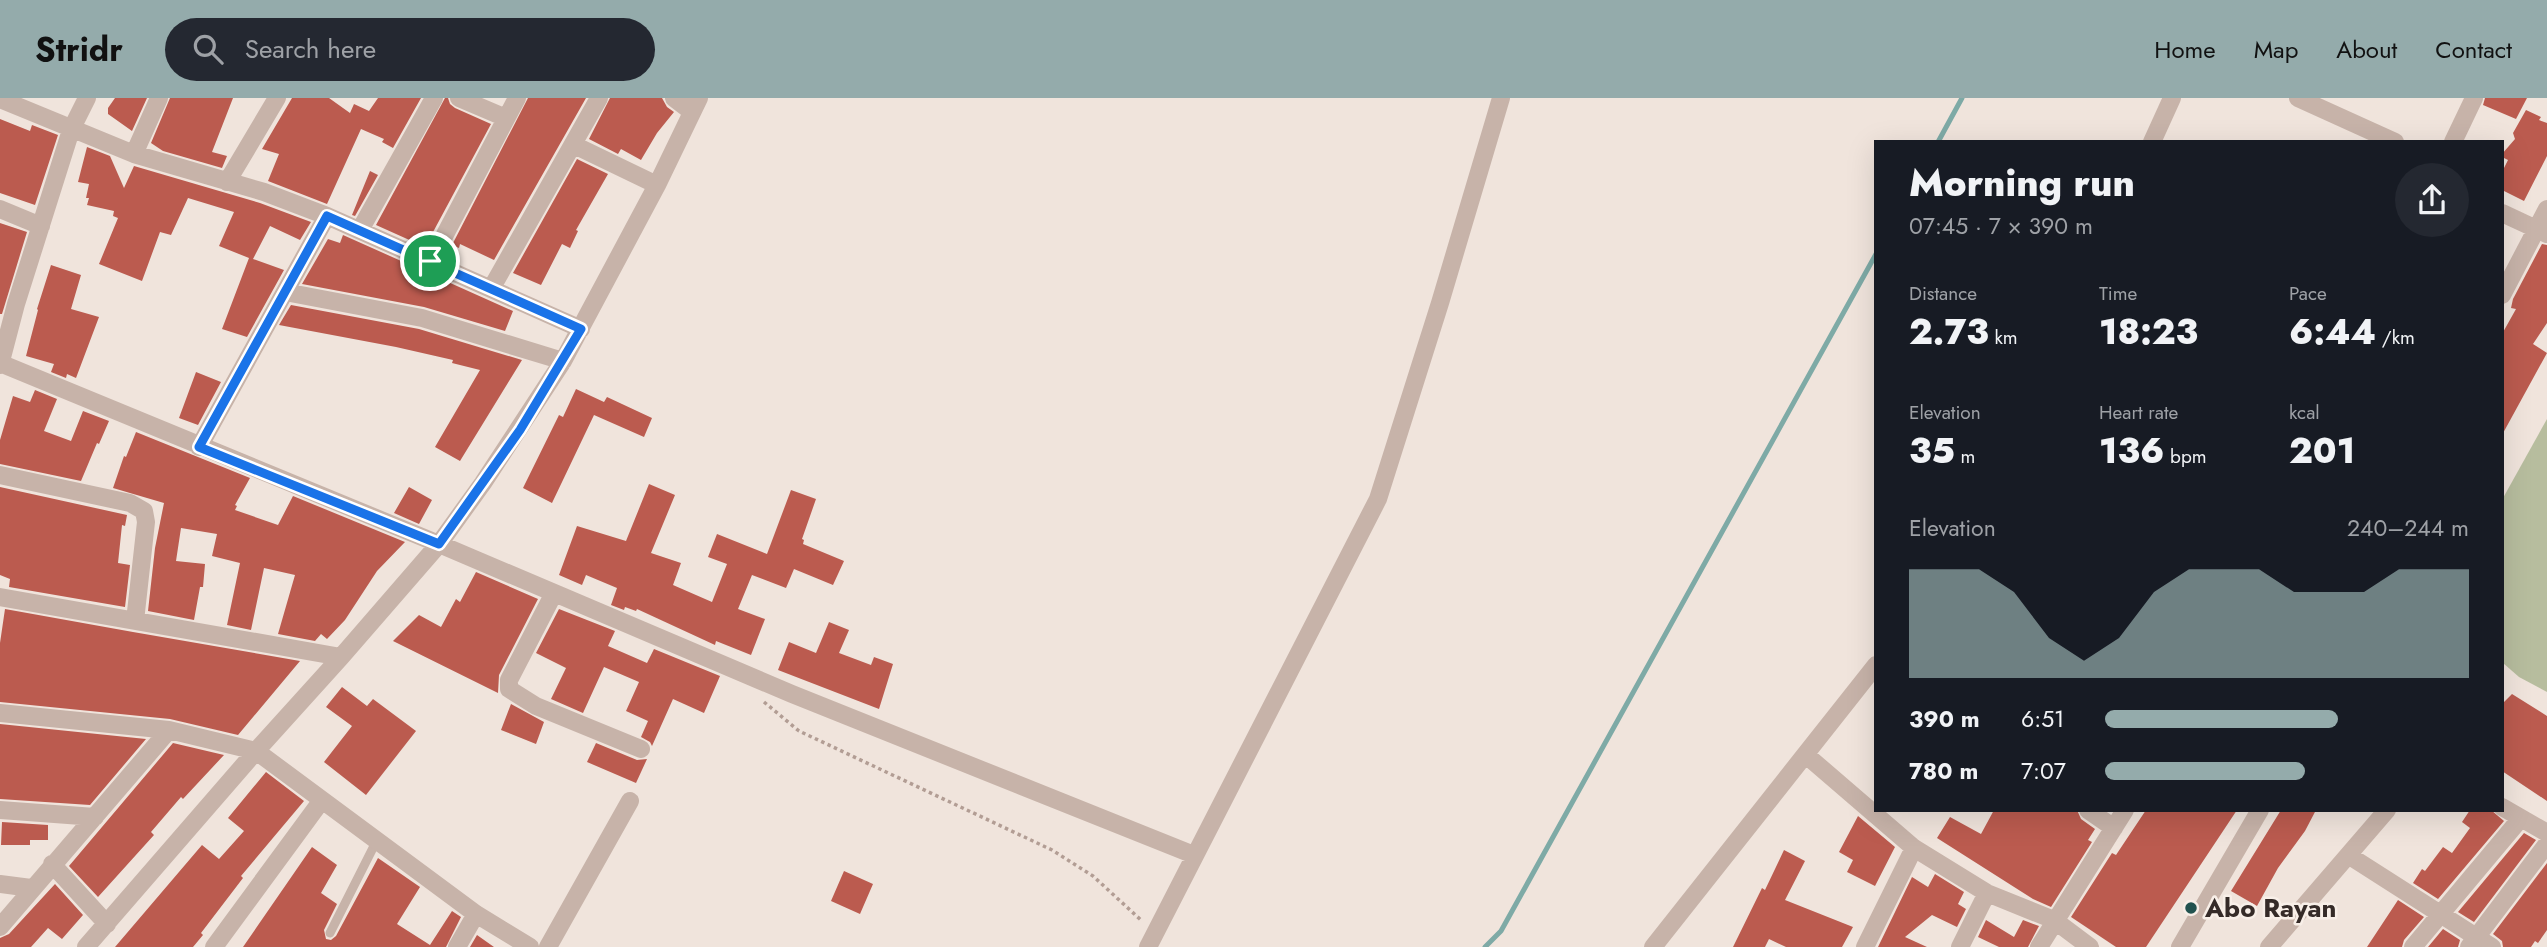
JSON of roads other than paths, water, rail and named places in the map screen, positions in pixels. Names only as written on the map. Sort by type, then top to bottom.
[{"type":"street","points":[[87,98],[71,130],[16,304],[0,364],[439,544],[792,694],[1194,855]]},
{"type":"street","points":[[134,154],[159,98]]},
{"type":"street","points":[[227,182],[277,98]]},
{"type":"street","points":[[360,230],[433,98]]},
{"type":"street","points":[[459,98],[506,118]]},
{"type":"street","points":[[430,261],[517,98]]},
{"type":"street","points":[[491,289],[599,98]]},
{"type":"street","points":[[86,947],[439,544],[520,430],[581,329],[657,185],[695,105],[674,98]]},
{"type":"street","points":[[1151,941],[1378,499],[1502,98]]},
{"type":"street","points":[[2153,140],[2172,98]]},
{"type":"street","points":[[2298,98],[2391,140]]},
{"type":"street","points":[[2454,140],[2474,98]]},
{"type":"street","points":[[0,99],[134,154],[264,192],[327,216],[581,329]]},
{"type":"street","points":[[574,145],[657,185]]},
{"type":"street","points":[[0,209],[41,226]]},
{"type":"street","points":[[2504,292],[2542,231],[2547,209]]},
{"type":"street","points":[[2504,214],[2542,231]]},
{"type":"street","points":[[199,447],[327,216]]},
{"type":"street","points":[[285,292],[422,318],[563,361]]},
{"type":"street","points":[[0,475],[130,503],[144,511],[146,522],[135,621]]},
{"type":"street","points":[[554,593],[509,680],[509,689],[536,706],[641,749]]},
{"type":"street","points":[[0,597],[341,657]]},
{"type":"street","points":[[1653,947],[1874,668]]},
{"type":"street","points":[[0,713],[169,730],[256,751],[476,914],[530,947]]},
{"type":"street","points":[[0,927],[169,730]]},
{"type":"street","points":[[1806,755],[1914,848],[1987,893],[2054,920],[2090,947]]},
{"type":"street","points":[[217,946],[322,800]]},
{"type":"street","points":[[548,947],[630,801]]},
{"type":"street","points":[[2504,808],[2547,833]]},
{"type":"street","points":[[0,810],[95,817]]},
{"type":"street","points":[[2091,812],[2113,828]]},
{"type":"street","points":[[2039,947],[2124,812]]},
{"type":"street","points":[[2180,947],[2259,812]]},
{"type":"street","points":[[2270,947],[2385,812]]},
{"type":"street","points":[[2413,947],[2521,818]]},
{"type":"street","points":[[2473,942],[2547,844]]},
{"type":"street","points":[[1866,947],[1914,848]]},
{"type":"street","points":[[2348,855],[2440,914],[2473,942],[2492,947]]},
{"type":"street","points":[[52,864],[107,924]]},
{"type":"street","points":[[0,884],[32,888]]},
{"type":"street","points":[[1960,947],[1987,893]]},
{"type":"street","points":[[457,947],[476,914]]},
{"type":"lane","points":[[330,933],[377,840]]},
{"type":"waterway","points":[[1939,140],[1962,98]]},
{"type":"waterway","points":[[1485,947],[1501,931],[1874,258]]},
{"type":"place","name":"Abo Rayan","points":[[2191,908]]}]
